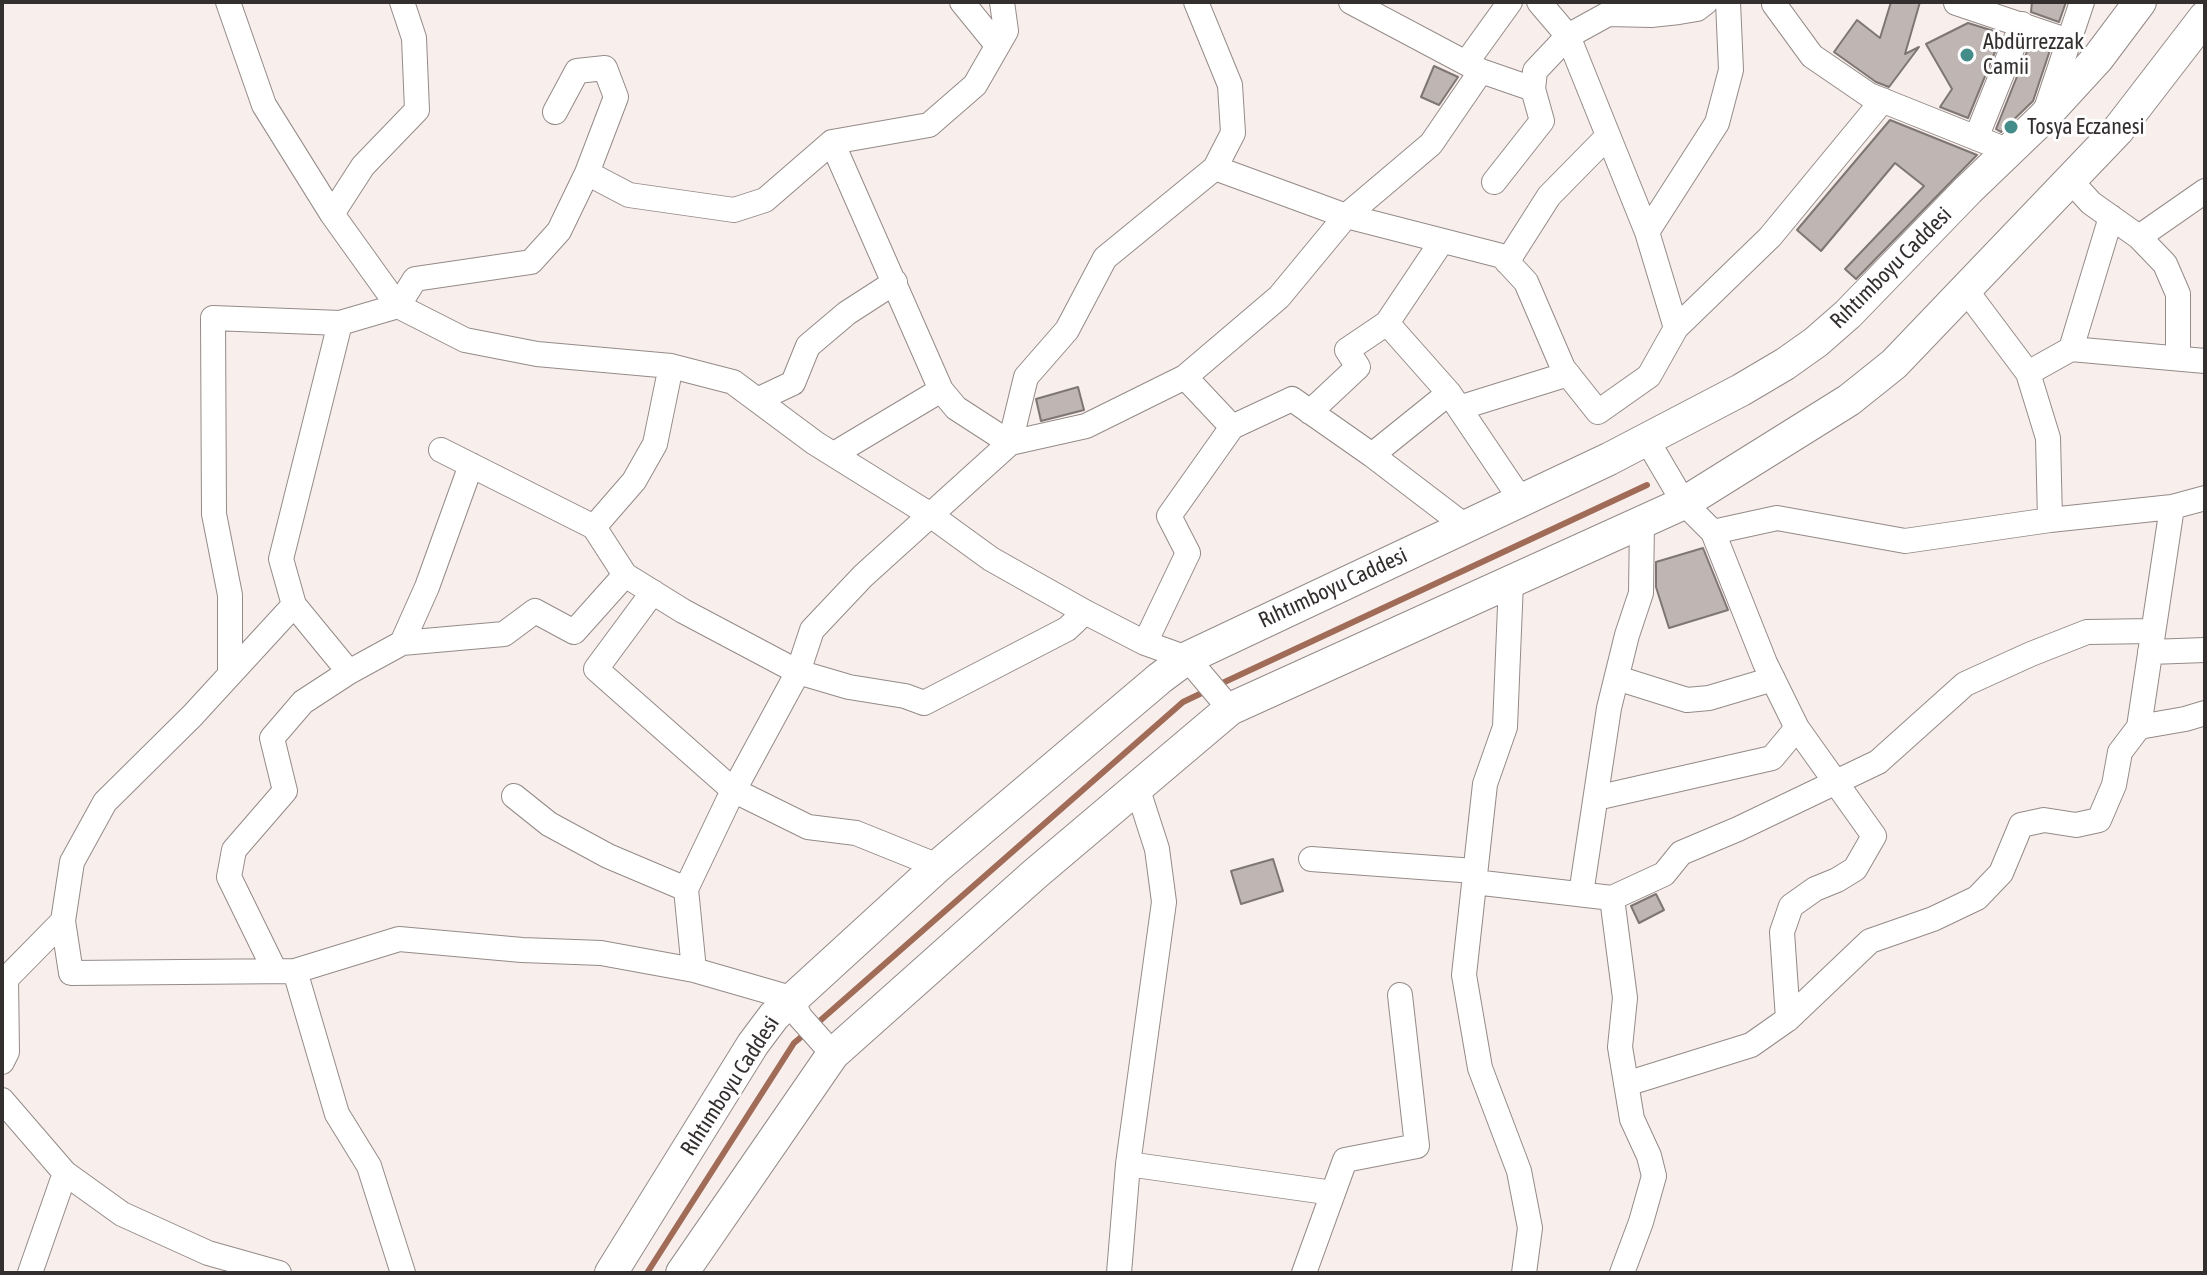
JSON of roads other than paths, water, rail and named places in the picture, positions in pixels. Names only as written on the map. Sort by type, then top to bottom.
[{"type":"street","points":[[228,2],[264,105],[332,214],[398,306],[465,340],[537,354],[671,366],[733,382],[991,559],[1085,612],[1195,666],[1226,704]]},
{"type":"street","points":[[332,214],[363,166],[417,110],[414,38],[402,2]]},
{"type":"street","points":[[962,2],[997,45]]},
{"type":"street","points":[[587,173],[629,195],[734,210],[765,200],[832,142],[929,125],[975,85],[1006,31],[1002,2]]},
{"type":"street","points":[[1010,443],[1026,377],[1067,330],[1105,258],[1215,168],[1233,133],[1230,85],[1196,2]]},
{"type":"street","points":[[1351,2],[1473,67],[1533,89]]},
{"type":"street","points":[[694,970],[686,889],[733,790],[798,672],[812,630],[863,576],[1010,443],[1086,426],[1185,377],[1279,297],[1346,216],[1431,144],[1510,2]]},
{"type":"street","points":[[1539,2],[1568,36],[1647,232],[1676,328]]},
{"type":"street","points":[[1494,182],[1542,121],[1533,89],[1535,71],[1568,36],[1608,14],[1679,12],[1697,9],[1706,2]]},
{"type":"street","points":[[1647,232],[1717,123],[1731,70],[1728,2]]},
{"type":"street","points":[[2043,118],[2082,2]]},
{"type":"street","points":[[1773,3],[1812,56],[1869,95],[2009,151]]},
{"type":"street","points":[[1956,3],[2069,41]]},
{"type":"street","name":"Rıhtımboyu Caddesi","points":[[611,1273],[753,1044],[774,1016],[796,1008],[938,866],[1195,666],[1465,526],[1647,440],[1741,390],[1816,342],[2043,118],[2098,58],[2136,3]]},
{"type":"street","points":[[682,1273],[828,1048],[1137,787],[1226,704],[1511,582],[1684,503],[1849,400],[1894,364],[2118,130],[2205,17]]},
{"type":"street","points":[[1976,138],[2022,24]]},
{"type":"street","points":[[230,674],[230,595],[214,514],[213,318],[340,323],[398,306],[415,279],[531,262],[559,231],[587,173],[616,97],[605,68],[577,71],[555,112]]},
{"type":"street","points":[[1215,168],[1346,216],[1502,256],[1526,282],[1568,374],[1598,412],[1649,376],[1676,328],[1770,237],[1883,100]]},
{"type":"street","points":[[1507,262],[1549,196],[1607,137]]},
{"type":"street","points":[[832,142],[941,390],[956,408],[1010,443]]},
{"type":"street","points":[[2070,180],[2091,203],[2139,237],[2165,264],[2178,294],[2178,358]]},
{"type":"street","points":[[2139,237],[2205,191]]},
{"type":"street","points":[[2071,349],[2111,217]]},
{"type":"street","points":[[1310,412],[1358,367],[1347,350],[1387,323],[1442,241]]},
{"type":"street","points":[[757,400],[793,383],[808,346],[847,313],[895,282]]},
{"type":"street","points":[[1965,289],[2028,373],[2048,438],[2050,520]]},
{"type":"street","points":[[340,323],[281,559],[294,605],[349,672]]},
{"type":"street","points":[[1387,323],[1454,401],[1521,500]]},
{"type":"street","points":[[2028,373],[2071,349],[2205,361]]},
{"type":"street","points":[[594,527],[634,481],[655,444],[671,366]]},
{"type":"street","points":[[1372,455],[1454,401],[1568,374]]},
{"type":"street","points":[[1185,377],[1232,427]]},
{"type":"street","points":[[834,454],[941,390]]},
{"type":"street","points":[[1145,643],[1188,553],[1169,516],[1232,427],[1292,399],[1465,526]]},
{"type":"street","points":[[1647,440],[1684,503],[1713,532],[1773,679],[1797,728],[1874,836],[1855,869],[1815,889],[1791,906],[1782,932],[1788,1019]]},
{"type":"street","points":[[441,450],[594,527],[625,575],[653,592],[798,672],[849,687],[905,696],[924,703],[1067,629],[1085,612]]},
{"type":"street","points":[[402,643],[427,587],[471,465]]},
{"type":"street","points":[[1713,532],[1777,518],[1905,541],[2050,520],[2172,507],[2205,498]]},
{"type":"street","points":[[1626,1084],[1751,1045],[1788,1019],[1870,941],[1933,919],[1977,898],[2001,873],[2021,825],[2044,820],[2076,825],[2099,820],[2114,785],[2120,752],[2139,727],[2172,507]]},
{"type":"street","points":[[1581,894],[1609,708],[1641,593],[1642,522]]},
{"type":"street","points":[[403,1273],[369,1166],[337,1114],[285,971],[229,877],[234,850],[285,791],[272,738],[303,702],[402,643],[504,634],[535,611],[574,632],[625,575]]},
{"type":"street","points":[[1511,582],[1505,727],[1485,784],[1464,975],[1480,1068],[1519,1171],[1530,1228],[1524,1273]]},
{"type":"street","points":[[653,592],[596,669],[733,790],[808,827],[856,833],[938,866]]},
{"type":"street","points":[[294,605],[192,716],[105,802],[72,862],[63,921],[71,973],[285,971],[399,939],[522,950],[601,953],[694,970],[796,1008],[828,1048]]},
{"type":"street","points":[[1311,859],[1474,876],[1612,898],[1664,874],[1681,853],[1878,762],[1965,684],[2031,654],[2087,632],[2205,650]]},
{"type":"street","points":[[1617,678],[1687,700],[1709,698],[1773,679]]},
{"type":"street","points":[[2139,727],[2205,713]]},
{"type":"street","points":[[1596,798],[1772,758],[1797,728]]},
{"type":"street","points":[[1119,1273],[1128,1164],[1164,902],[1157,849],[1137,787]]},
{"type":"street","points":[[514,796],[549,824],[608,856],[686,889]]},
{"type":"street","points":[[1612,898],[1625,998],[1620,1047],[1632,1119],[1649,1156],[1654,1176],[1622,1273]]},
{"type":"street","points":[[2,1062],[7,1052],[6,979],[63,921]]},
{"type":"street","points":[[1304,1273],[1345,1160],[1417,1146],[1400,995]]},
{"type":"street","points":[[2,1100],[65,1173],[122,1214],[208,1253],[279,1273]]},
{"type":"street","points":[[1128,1164],[1333,1193]]},
{"type":"street","points":[[30,1273],[65,1173]]},
{"type":"waterway","points":[[1216,686],[1647,485]]},
{"type":"waterway","points":[[814,1026],[1183,702],[1206,691]]},
{"type":"waterway","points":[[647,1273],[794,1043],[806,1033]]},
{"type":"place","name":"Abdürrezzak Camii","points":[[1967,55]]},
{"type":"place","name":"Tosya Eczanesi","points":[[2011,127]]}]
